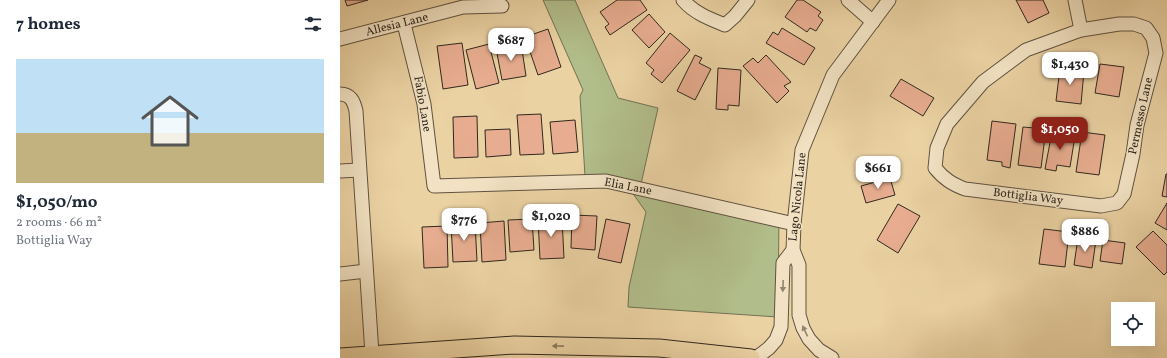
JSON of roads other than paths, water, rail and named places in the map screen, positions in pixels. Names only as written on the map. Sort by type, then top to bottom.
[{"type":"main road","points":[[340,357],[514,345],[659,348],[751,358]]},
{"type":"street","points":[[683,0],[705,17],[725,25],[735,16],[748,0]]},
{"type":"street","points":[[848,0],[873,22]]},
{"type":"street","name":"Lago Nicola Lane","points":[[832,358],[819,350],[808,339],[799,315],[799,265],[793,250],[794,224],[802,150],[833,74],[890,0]]},
{"type":"street","points":[[1075,0],[1082,30]]},
{"type":"street","name":"Allesia Lane","points":[[340,39],[404,24],[463,7],[502,6]]},
{"type":"street","name":"Fabio Lane","points":[[404,24],[424,104],[434,186]]},
{"type":"street","name":"Permesso Lane","points":[[1082,30],[1119,24],[1134,24],[1146,28],[1153,38],[1156,53],[1137,125],[1133,154],[1124,194]]},
{"type":"street","name":"Bottiglia Way","points":[[1082,30],[1026,50],[983,82],[947,124],[937,148],[935,168],[942,178],[953,185],[965,189],[1101,206],[1117,203],[1124,194]]},
{"type":"street","points":[[340,94],[343,93],[350,97],[354,102],[372,354]]},
{"type":"street","points":[[340,171],[359,170]]},
{"type":"street","name":"Elia Lane","points":[[434,186],[606,181],[794,224]]},
{"type":"street","name":"Lago Nicola Lane","points":[[756,358],[769,348],[776,340],[782,327],[783,263],[793,250]]},
{"type":"street","points":[[340,274],[366,271]]}]
